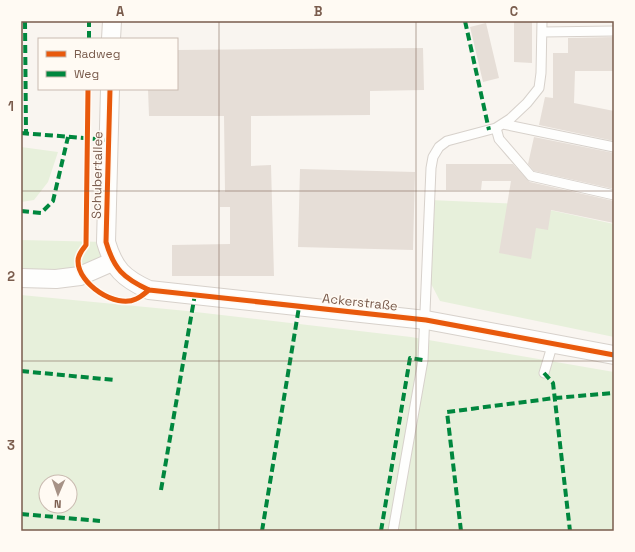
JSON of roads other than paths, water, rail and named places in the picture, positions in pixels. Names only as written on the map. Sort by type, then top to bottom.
[{"type":"street","points":[[111,38],[112,21]]},
{"type":"street","name":"Schubertallee","points":[[110,90],[106,242],[112,262]]},
{"type":"street","points":[[21,278],[56,279],[80,276],[112,262]]},
{"type":"street","name":"Ackerstraße","points":[[112,262],[134,283],[149,290],[426,320],[614,355]]},
{"type":"lane","points":[[393,531],[423,360],[426,320],[431,168],[433,157],[439,147],[446,141],[500,126],[528,103],[539,88],[541,73],[542,21]]},
{"type":"lane","points":[[542,32],[614,31]]},
{"type":"lane","points":[[500,126],[614,147]]},
{"type":"lane","points":[[500,126],[499,139],[531,176],[614,195]]},
{"type":"lane","points":[[544,372],[553,343]]}]
